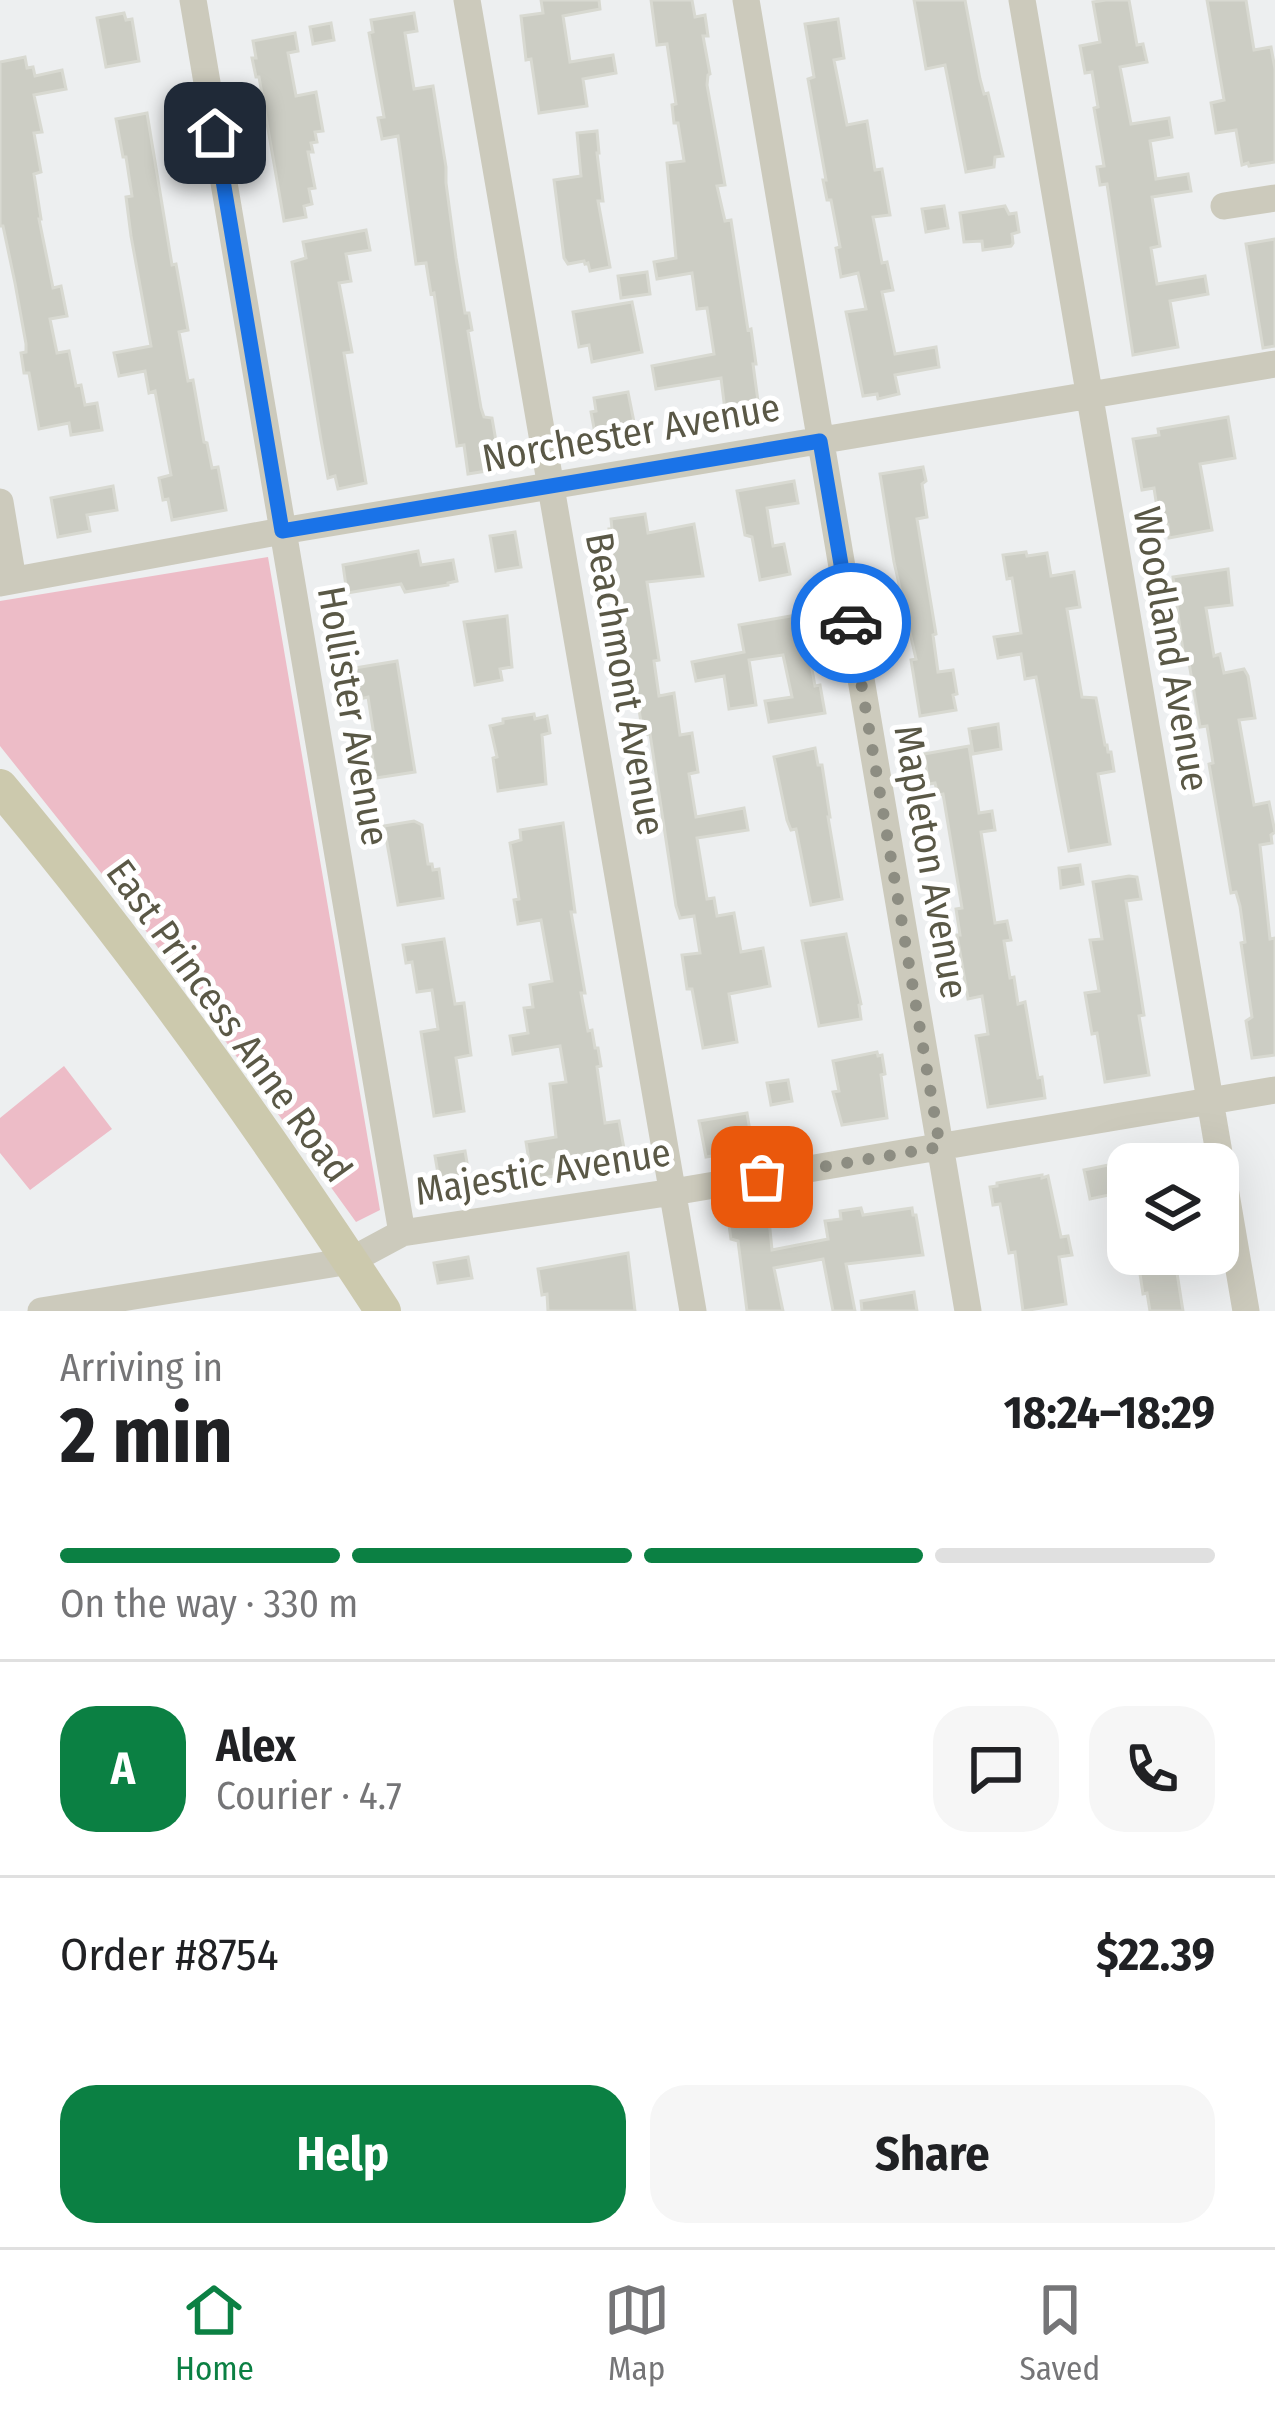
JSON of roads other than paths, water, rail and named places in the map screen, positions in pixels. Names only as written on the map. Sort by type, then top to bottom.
[{"type":"main road","name":"East Princess Anne Road","points":[[0,787],[192,1034],[383,1311]]},
{"type":"street","name":"Hollister Avenue","points":[[193,0],[402,1233]]},
{"type":"street","name":"Beachmont Avenue","points":[[467,0],[693,1311]]},
{"type":"street","name":"Mapleton Avenue","points":[[746,0],[968,1311]]},
{"type":"street","name":"Woodland Avenue","points":[[1022,0],[1246,1311]]},
{"type":"street","points":[[1224,206],[1275,198]]},
{"type":"street","name":"Norchester Avenue","points":[[7,581],[1275,364]]},
{"type":"street","points":[[0,502],[7,581]]},
{"type":"street","name":"Majestic Avenue","points":[[41,1311],[350,1261],[402,1233],[1275,1090]]}]
